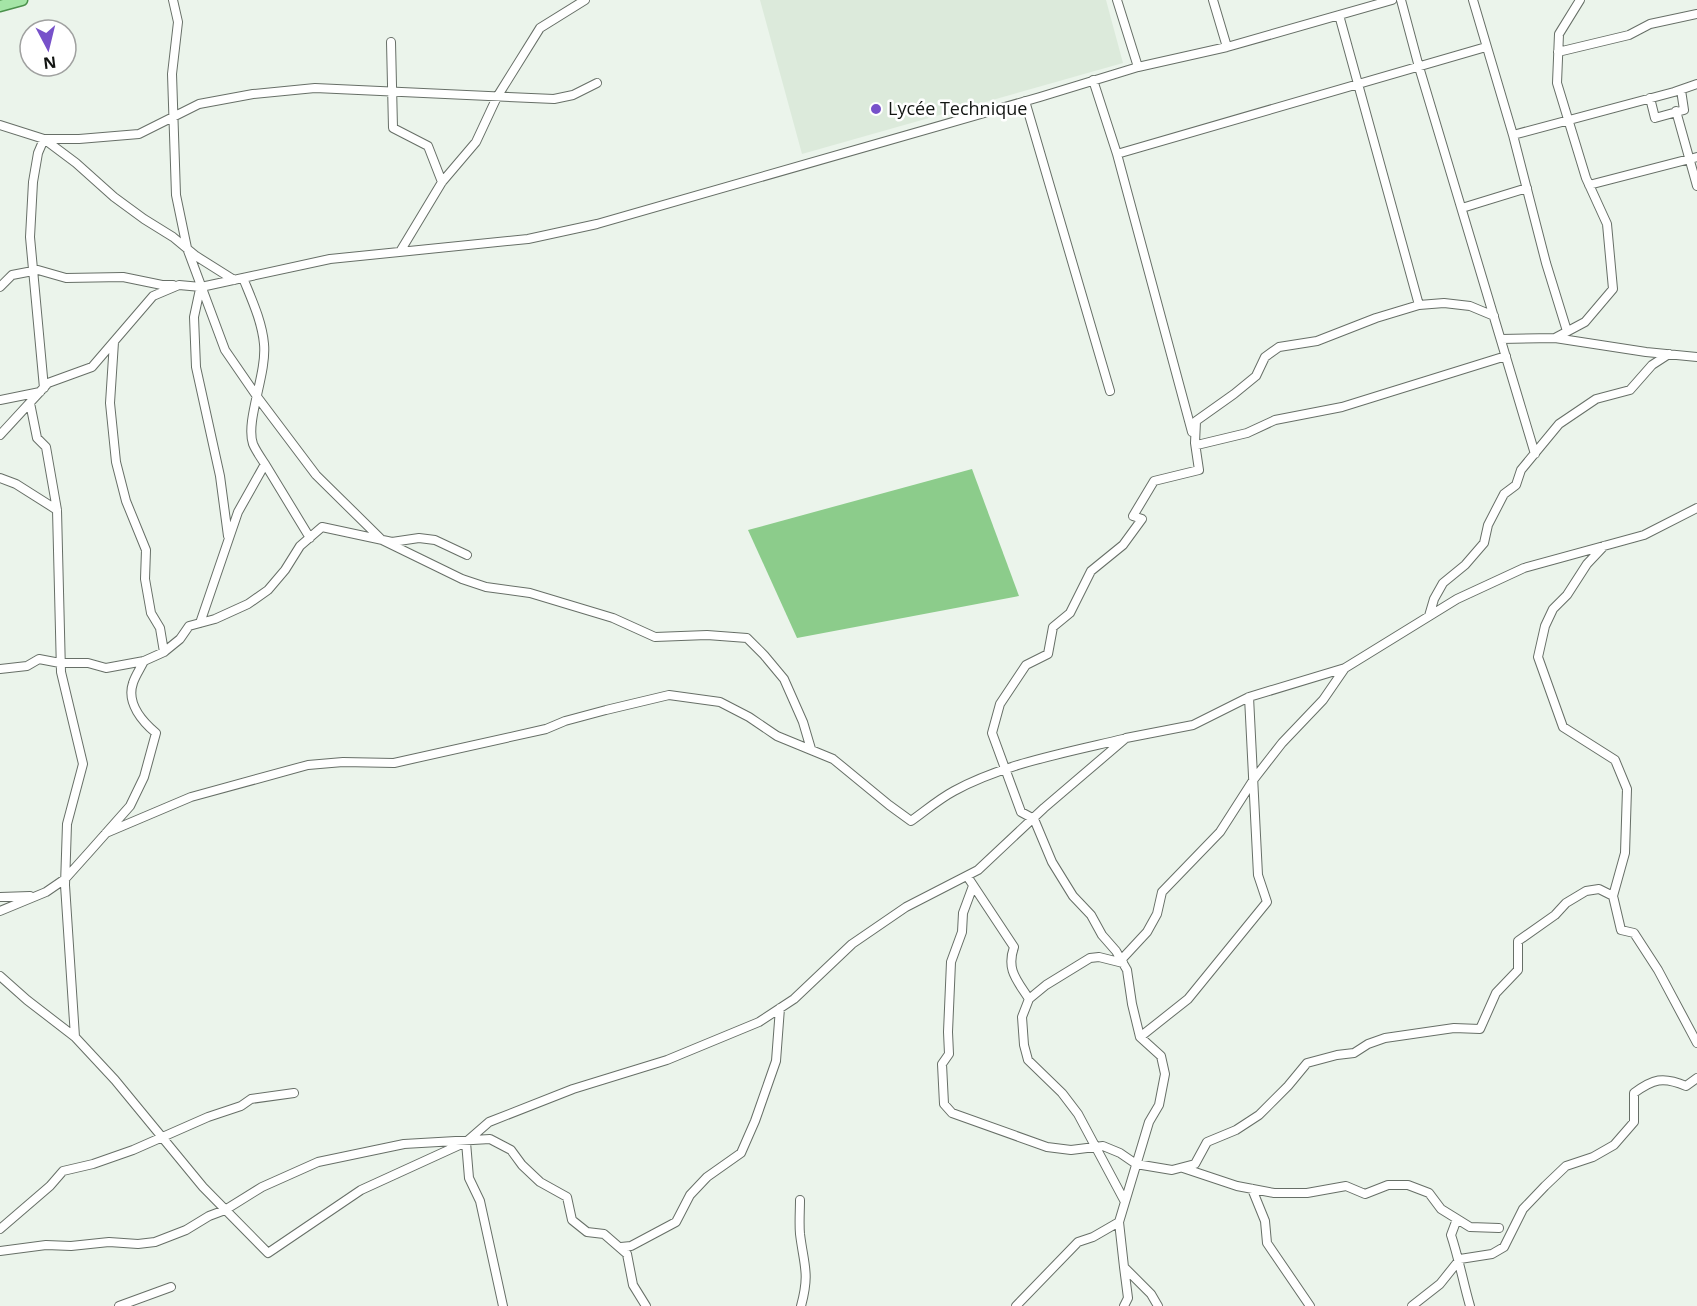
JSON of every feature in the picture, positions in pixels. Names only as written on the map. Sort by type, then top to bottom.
[{"type":"main road","points":[[0,6],[22,0]]},
{"type":"street","points":[[173,0],[178,22],[172,74],[176,195],[187,248],[225,350],[316,475],[382,540],[462,579],[486,587],[530,593],[613,618],[655,637],[707,635],[747,639],[784,679],[803,722],[811,749]]},
{"type":"street","points":[[401,250],[442,182],[476,142],[497,97],[540,28],[585,0]]},
{"type":"street","points":[[1117,0],[1138,67]]},
{"type":"street","points":[[1213,0],[1227,47]]},
{"type":"street","points":[[0,287],[12,275],[38,270],[66,278],[123,277],[162,285],[201,287],[330,259],[401,250],[528,239],[597,224],[1138,67],[1227,47],[1392,0]]},
{"type":"street","points":[[1401,0],[1535,454]]},
{"type":"street","points":[[1473,0],[1513,135],[1546,263],[1568,331]]},
{"type":"street","points":[[1556,338],[1585,322],[1613,289],[1607,224],[1589,185],[1557,83],[1559,34],[1580,0]]},
{"type":"street","points":[[1558,52],[1629,35],[1650,24],[1697,14]]},
{"type":"street","points":[[1339,15],[1419,305]]},
{"type":"street","points":[[391,42],[393,128],[428,146],[442,182]]},
{"type":"street","points":[[1117,154],[1486,47]]},
{"type":"street","points":[[1093,80],[1117,154],[1205,474]]},
{"type":"street","points":[[0,125],[44,139],[79,139],[139,134],[199,104],[253,94],[315,88],[554,99],[573,96],[597,83]]},
{"type":"street","points":[[1513,135],[1697,84]]},
{"type":"street","points":[[1650,98],[1655,118],[1684,110],[1681,90]]},
{"type":"street","points":[[1025,101],[1110,391]]},
{"type":"street","points":[[1676,111],[1693,158],[1697,186]]},
{"type":"street","points":[[44,139],[144,219],[238,279],[255,308],[264,343],[264,365],[252,418],[253,443],[310,538]]},
{"type":"street","points":[[42,390],[42,352],[35,309],[30,211],[38,153],[44,139]]},
{"type":"street","points":[[1589,185],[1693,158]]},
{"type":"street","points":[[1462,208],[1527,188]]},
{"type":"street","points":[[0,435],[48,383],[92,367],[153,296],[179,285]]},
{"type":"street","points":[[201,287],[194,316],[196,367],[220,476],[228,536]]},
{"type":"street","points":[[1124,1306],[1128,1298],[1119,1222],[1149,1122],[1159,1105],[1165,1074],[1161,1056],[1140,1037],[1126,970],[1122,961],[1102,935],[1091,915],[1072,896],[1052,862],[1034,819],[1021,812],[992,733],[1000,704],[1026,665],[1048,654],[1053,627],[1070,613],[1091,572],[1123,545],[1142,519],[1133,516],[1154,481],[1199,470],[1196,421],[1256,376],[1265,357],[1279,347],[1317,341],[1376,318],[1419,305],[1444,303],[1470,306],[1494,316]]},
{"type":"street","points":[[1501,339],[1556,338],[1697,357]]},
{"type":"street","points":[[114,342],[110,403],[116,462],[126,501],[146,550],[145,579],[151,613],[160,628],[164,652]]},
{"type":"street","points":[[1430,616],[1434,599],[1443,583],[1465,565],[1484,543],[1488,525],[1503,494],[1516,485],[1521,470],[1559,424],[1596,399],[1630,390],[1652,365],[1669,354]]},
{"type":"street","points":[[1196,444],[1247,433],[1275,420],[1342,407],[1506,356]]},
{"type":"street","points":[[0,400],[42,390]]},
{"type":"street","points":[[30,403],[37,438],[46,447],[57,510],[60,663],[83,764],[67,824],[65,879],[75,1037]]},
{"type":"street","points":[[200,623],[228,536],[238,512],[265,464]]},
{"type":"street","points":[[0,478],[16,484],[57,510]]},
{"type":"street","points":[[106,832],[191,797],[308,765],[394,762],[546,729],[585,716],[669,695],[720,702],[749,717],[777,736],[833,759],[911,821],[953,792],[1004,770],[1126,738],[1194,726],[1250,697],[1345,668],[1457,599],[1524,568],[1644,535],[1697,508]]},
{"type":"street","points":[[0,669],[27,666],[39,659],[60,663],[88,663],[106,668],[144,661],[164,652],[180,639],[189,626],[248,604],[268,590],[285,570],[300,546],[322,527],[392,542],[419,538],[435,540],[467,555]]},
{"type":"street","points":[[1604,546],[1587,564],[1567,595],[1553,609],[1545,626],[1538,657],[1563,727],[1615,760],[1627,789],[1625,853],[1613,896],[1621,930],[1634,933],[1658,970],[1697,1043]]},
{"type":"street","points":[[0,911],[36,896],[65,879],[130,806],[144,777],[156,733],[142,721],[132,700],[131,686],[144,661]]},
{"type":"street","points":[[1122,961],[1147,932],[1157,914],[1162,892],[1220,832],[1254,779],[1282,743],[1323,700],[1345,668]]},
{"type":"street","points":[[1140,1037],[1188,999],[1267,902],[1258,875],[1250,697]]},
{"type":"street","points":[[0,976],[75,1037],[115,1080],[203,1187],[268,1252],[361,1190],[466,1142],[489,1122],[573,1089],[667,1060],[759,1022],[794,999],[852,944],[906,907],[978,870],[1126,738]]},
{"type":"street","points":[[967,876],[1014,947],[1010,959],[1011,970],[1029,999]]},
{"type":"street","points":[[973,886],[963,914],[962,932],[951,962],[949,1054],[942,1064],[944,1104],[952,1113],[1047,1147],[1071,1150],[1095,1149],[1103,1146],[1120,1153],[1136,1164],[1172,1170],[1195,1164],[1207,1142],[1236,1130],[1259,1115],[1288,1086],[1306,1063],[1354,1053],[1368,1044],[1385,1038],[1454,1028],[1480,1029],[1496,993],[1518,970],[1518,941],[1555,915],[1566,903],[1586,891],[1599,889],[1613,896]]},
{"type":"street","points":[[0,897],[36,896]]},
{"type":"street","points":[[1122,961],[1099,957],[1090,958],[1046,985],[1029,999],[1022,1017],[1028,1060],[1062,1093],[1078,1114],[1124,1200]]},
{"type":"street","points":[[621,1247],[631,1246],[676,1222],[690,1195],[707,1177],[741,1153],[776,1061],[780,1008]]},
{"type":"street","points":[[1412,1306],[1440,1284],[1460,1259],[1492,1254],[1504,1247],[1522,1209],[1566,1166],[1593,1157],[1614,1145],[1634,1122],[1634,1093],[1646,1084],[1660,1080],[1669,1079],[1686,1086],[1697,1078]]},
{"type":"street","points":[[0,1228],[50,1186],[63,1171],[93,1164],[208,1116],[241,1106],[251,1099],[294,1093]]},
{"type":"street","points":[[0,1251],[46,1245],[155,1242],[186,1230],[262,1187],[318,1162],[404,1144],[490,1139],[511,1150],[522,1165],[540,1182],[567,1197],[572,1220],[587,1232],[604,1234],[621,1247],[627,1254],[633,1286],[646,1306]]},
{"type":"street","points":[[466,1142],[469,1178],[480,1201],[503,1306]]},
{"type":"street","points":[[1181,1168],[1237,1186],[1274,1193],[1307,1193],[1346,1186],[1365,1194],[1388,1185],[1408,1185],[1429,1193],[1441,1209],[1470,1227],[1499,1228]]},
{"type":"street","points":[[1252,1189],[1265,1221],[1267,1243],[1310,1306]]},
{"type":"street","points":[[800,1200],[800,1234],[807,1277],[801,1306]]},
{"type":"street","points":[[1457,1219],[1451,1234],[1460,1259],[1463,1283],[1470,1306]]},
{"type":"street","points":[[1016,1306],[1077,1242],[1093,1237],[1119,1222]]},
{"type":"street","points":[[1124,1267],[1151,1294],[1158,1306]]},
{"type":"street","points":[[119,1306],[171,1287]]},
{"type":"shaded area","name":"Lycée Technique","points":[[760,0],[1106,0],[1123,63],[802,154]]},
{"type":"green space","points":[[972,469],[1019,596],[797,638],[748,530]]},
{"type":"place","name":"Lycée Technique","points":[[876,109]]}]
